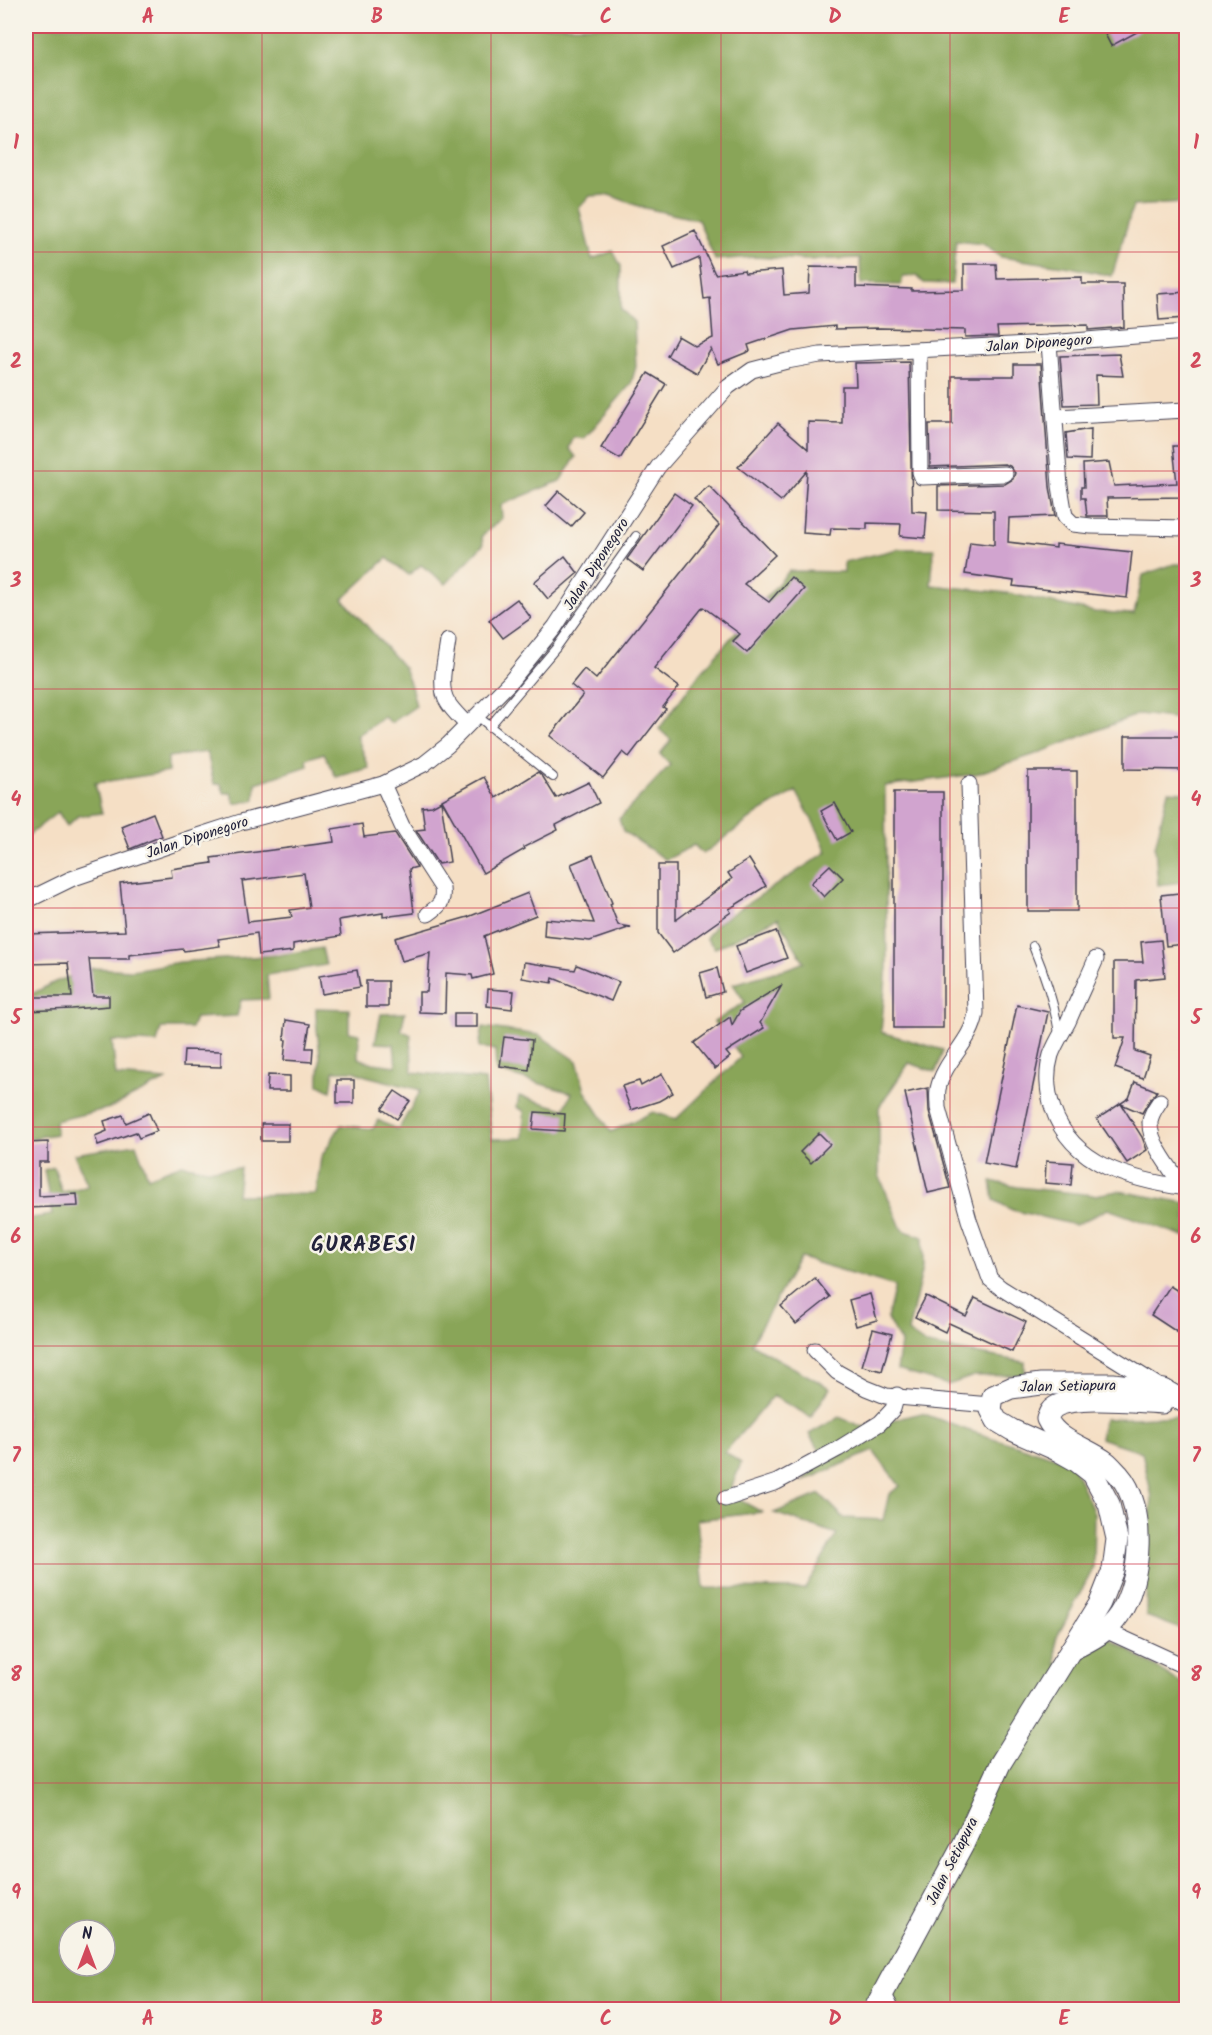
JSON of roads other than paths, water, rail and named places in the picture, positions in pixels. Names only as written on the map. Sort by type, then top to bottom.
[{"type":"street","name":"Jalan Diponegoro","points":[[26,901],[71,879],[190,838],[383,784],[424,764],[448,745],[510,682],[555,627],[658,467],[728,387],[752,370],[820,355],[1049,344],[1186,332]]},
{"type":"street","points":[[1049,344],[1065,516],[1073,524],[1091,526],[1186,528]]},
{"type":"street","points":[[919,350],[920,472],[922,477],[1005,474]]},
{"type":"street","points":[[1056,417],[1186,410]]},
{"type":"street","points":[[448,641],[443,685],[445,697],[448,704],[472,720]]},
{"type":"street","points":[[383,784],[402,826],[442,888],[441,905],[428,914]]},
{"type":"street","points":[[969,784],[976,1013],[970,1033],[946,1071],[938,1089],[938,1108],[969,1220],[990,1279],[1164,1390]]},
{"type":"street","points":[[1096,959],[1051,1055],[1047,1080],[1050,1100],[1058,1124],[1073,1145],[1098,1163],[1150,1183],[1185,1188]]},
{"type":"street","points":[[1160,1101],[1150,1120],[1150,1126],[1161,1154],[1185,1188]]},
{"type":"street","points":[[815,1350],[837,1372],[886,1396],[897,1395],[990,1405]]},
{"type":"street","name":"Jalan Setiapura","points":[[883,2004],[963,1845],[1000,1764],[1100,1603],[1113,1570],[1117,1539],[1110,1504],[1093,1474],[1059,1451],[997,1421],[992,1416],[990,1405],[993,1396],[1011,1388],[1041,1384],[1113,1384],[1164,1390],[1186,1403]]},
{"type":"street","points":[[725,1498],[777,1482],[838,1449],[880,1423],[893,1409],[897,1395]]},
{"type":"street","name":"Jalan Setiapura","points":[[1068,1652],[1106,1630],[1124,1608],[1135,1582],[1138,1518],[1133,1497],[1121,1477],[1106,1462],[1060,1435],[1047,1419],[1053,1408],[1061,1404],[1091,1400],[1186,1403]]},
{"type":"street","points":[[1106,1630],[1186,1667]]},
{"type":"lane","points":[[489,727],[555,648],[636,536]]},
{"type":"lane","points":[[472,720],[489,727],[553,777]]},
{"type":"lane","points":[[1033,946],[1048,982],[1055,1006],[1060,1038]]},
{"type":"district","name":"GURABESI","points":[[364,1244]]}]
